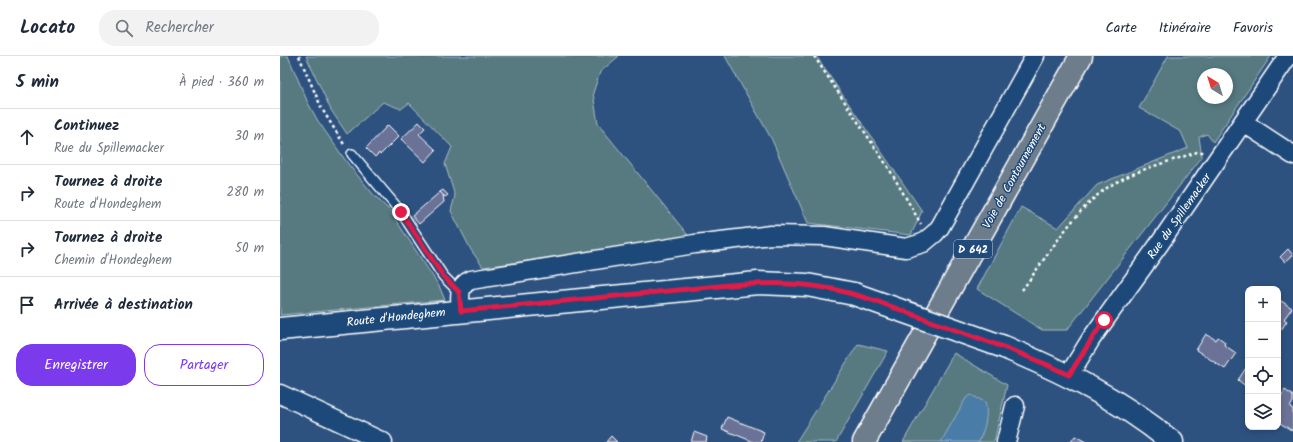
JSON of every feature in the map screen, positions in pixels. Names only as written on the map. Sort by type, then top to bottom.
[{"type":"highway","name":"Voie de Contournement","points":[[864,442],[1081,56]]},
{"type":"street","points":[[460,301],[463,284],[470,280],[695,244],[756,236],[810,235],[906,248],[923,243],[940,227],[1035,56]]},
{"type":"street","name":"Rue du Spillemacker","points":[[1069,375],[1091,339],[1244,123],[1288,56]]},
{"type":"street","points":[[1244,123],[1293,155]]},
{"type":"street","name":"Route d'Hondeghem","points":[[280,329],[460,301],[758,283],[801,284],[854,294],[1004,347],[1069,375],[1126,408],[1172,442]]},
{"type":"street","points":[[280,394],[383,442]]},
{"type":"street","points":[[1006,442],[1015,406]]},
{"type":"lane","points":[[352,154],[401,212],[460,301]]},
{"type":"path","points":[[299,56],[322,109],[335,133],[352,154]]},
{"type":"path","points":[[814,56],[888,168],[930,238]]},
{"type":"path","points":[[1022,290],[1079,214],[1106,188],[1129,176],[1197,152],[1208,153],[1219,158]]},
{"type":"green space","points":[[280,56],[288,56],[308,103],[318,121],[348,164],[373,194],[390,211],[439,286],[445,300],[280,315]]},
{"type":"green space","points":[[306,56],[619,56],[600,72],[593,93],[598,124],[691,239],[483,267],[471,250],[451,211],[455,196],[445,164],[452,147],[409,103],[401,109],[383,102],[347,134],[331,110]]},
{"type":"green space","points":[[725,56],[816,56],[922,211],[911,235],[808,223],[772,140]]},
{"type":"green space","points":[[1168,56],[1271,56],[1213,142],[1207,134],[1199,137],[1202,157],[1067,330],[1042,330],[977,289],[1021,207],[1058,228],[1097,185],[1188,148],[1181,132],[1139,108]]},
{"type":"green space","points":[[858,344],[888,351],[836,442],[796,442]]},
{"type":"green space","points":[[954,353],[1007,385],[994,442],[903,442]]},
{"type":"water","points":[[971,395],[985,402],[986,407],[983,432],[979,442],[941,442],[966,398]]},
{"type":"building","points":[[419,122],[425,128],[419,134],[436,150],[425,162],[401,139]]},
{"type":"building","points":[[388,125],[399,136],[380,155],[379,153],[375,157],[366,148]]},
{"type":"building","points":[[443,190],[448,195],[445,197],[440,192]]},
{"type":"building","points":[[440,192],[443,195],[444,202],[419,224],[412,216]]},
{"type":"building","points":[[1288,249],[1293,255],[1285,262],[1280,257]]},
{"type":"building","points":[[1281,301],[1292,308],[1284,319],[1287,321],[1281,330]]},
{"type":"building","points":[[1206,334],[1216,340],[1218,337],[1225,342],[1224,345],[1236,353],[1225,369],[1196,350]]},
{"type":"building","points":[[1245,370],[1245,386],[1238,380]]},
{"type":"building","points":[[1285,390],[1293,396],[1293,402],[1290,407],[1293,409],[1293,431],[1281,424],[1281,396]]},
{"type":"building","points":[[727,417],[764,432],[761,442],[754,442],[722,429]]},
{"type":"building","points":[[694,432],[707,437],[706,442],[691,442]]},
{"type":"building","points":[[611,436],[617,442],[606,442]]},
{"type":"building","points":[[1075,436],[1086,442],[1071,442]]},
{"type":"route","points":[[401,212],[448,283],[459,292],[461,311],[729,285],[789,283],[821,287],[868,298],[1004,347],[1069,375],[1104,320]]}]
